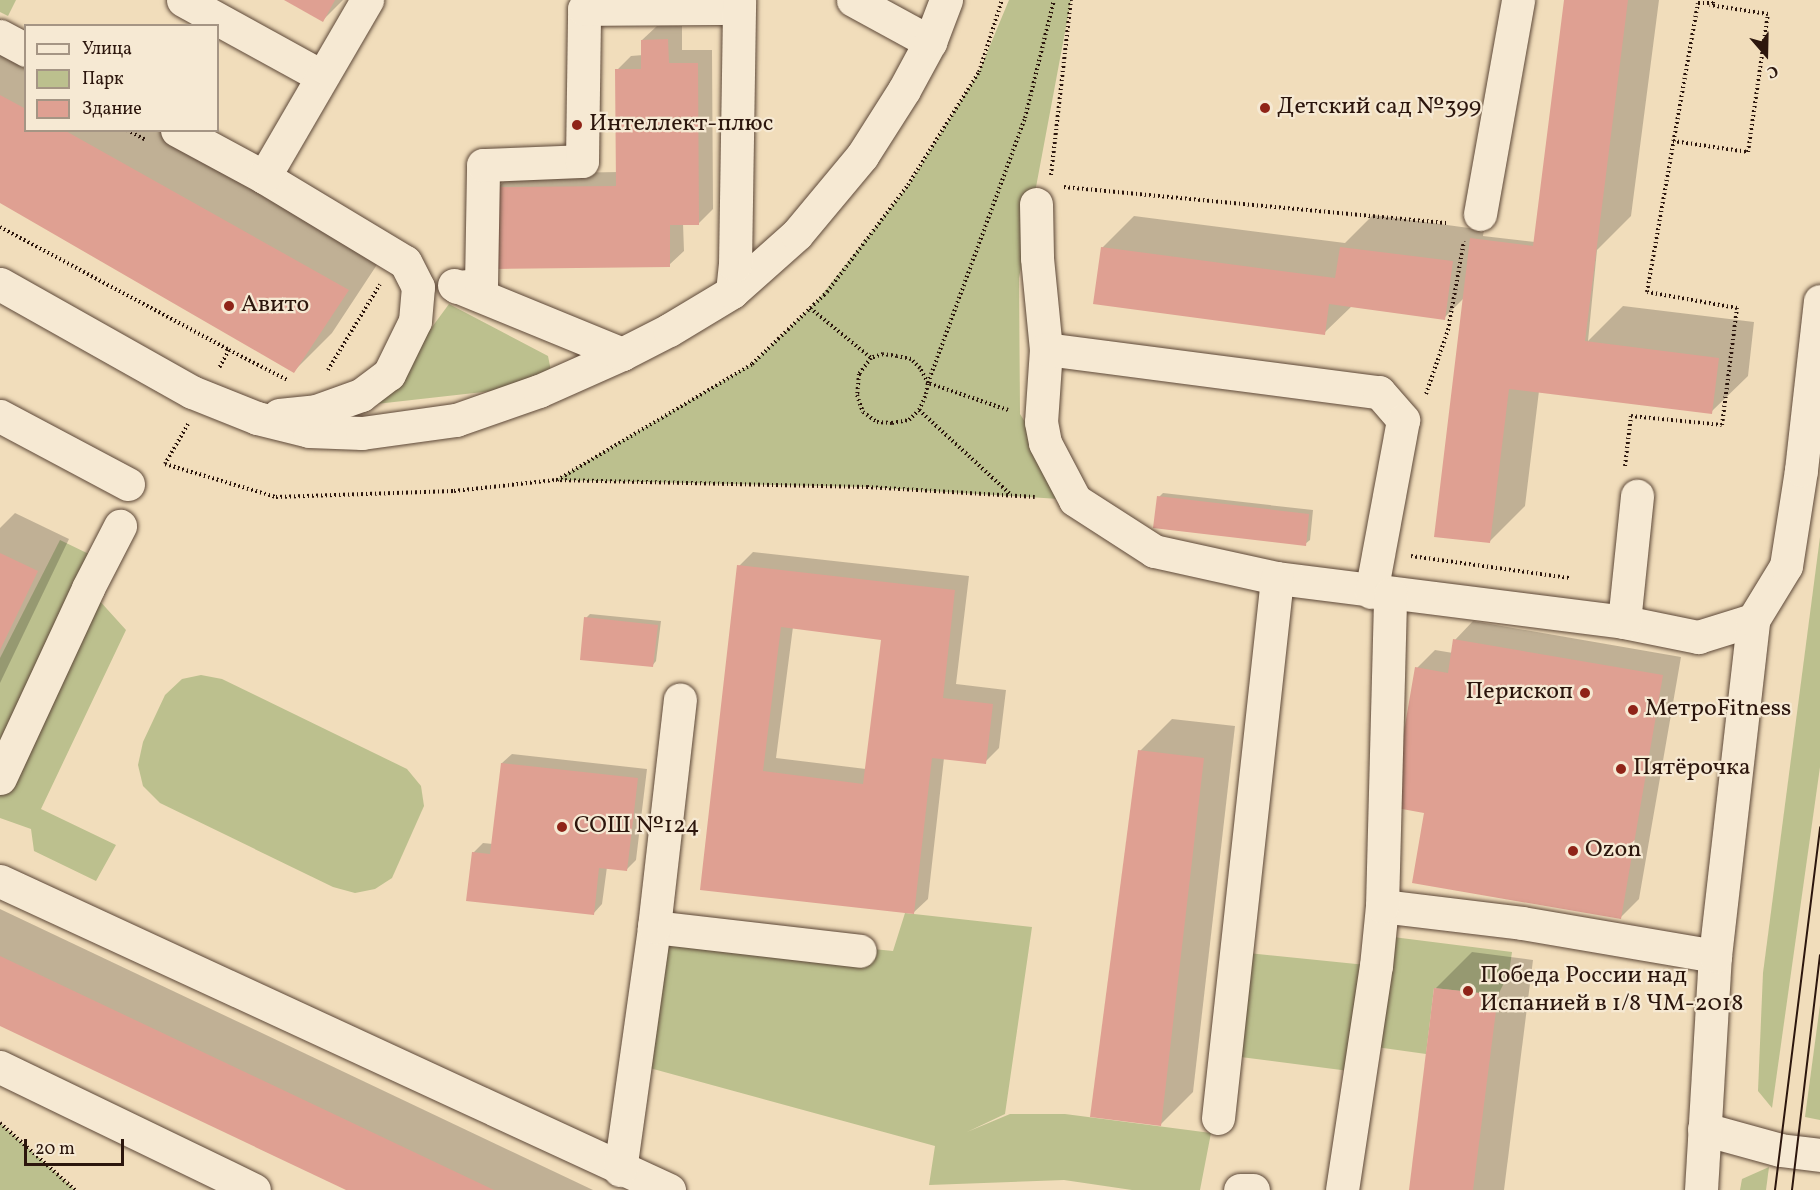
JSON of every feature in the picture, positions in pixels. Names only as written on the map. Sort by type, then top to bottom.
[{"type":"lane","points":[[183,0],[321,76]]},
{"type":"lane","points":[[264,177],[367,0]]},
{"type":"lane","points":[[853,0],[930,42]]},
{"type":"lane","points":[[0,284],[192,392],[257,418],[309,431],[362,433],[456,420],[539,391],[621,354],[669,330],[732,292],[797,234],[862,156],[904,90],[930,42],[946,0]]},
{"type":"lane","points":[[1468,219],[1518,0]]},
{"type":"lane","points":[[458,287],[482,285],[483,165],[582,161],[585,9],[738,4],[735,265],[732,292]]},
{"type":"lane","points":[[0,36],[24,49]]},
{"type":"lane","points":[[181,132],[264,177],[418,287],[415,321],[389,374],[361,395],[316,411],[257,418]]},
{"type":"lane","points":[[1049,190],[1037,258],[1046,349],[1041,422],[1045,443],[1075,500],[1154,551],[1277,578],[1624,622],[1698,637],[1753,620]]},
{"type":"lane","points":[[394,272],[458,287],[621,354]]},
{"type":"lane","points":[[1701,1190],[1715,956],[1753,620],[1786,566],[1801,470],[1820,301]]},
{"type":"lane","points":[[1046,349],[1379,392],[1403,420],[1381,593],[1382,906],[1376,966],[1342,1190]]},
{"type":"lane","points":[[0,416],[128,484]]},
{"type":"lane","points":[[1624,622],[1631,484]]},
{"type":"lane","points":[[0,778],[88,588],[120,526]]},
{"type":"lane","points":[[1218,1118],[1277,578]]},
{"type":"lane","points":[[620,1170],[654,927],[680,699]]},
{"type":"lane","points":[[0,881],[620,1170],[669,1190]]},
{"type":"lane","points":[[1382,906],[1522,923],[1715,956]]},
{"type":"lane","points":[[654,927],[860,951]]},
{"type":"lane","points":[[0,1067],[254,1190]]},
{"type":"lane","points":[[1704,1129],[1780,1150],[1820,1155]]},
{"type":"lane","points":[[1240,1190],[1253,1190]]},
{"type":"path","points":[[556,480],[752,364],[827,292],[908,186],[979,72],[1002,0]]},
{"type":"path","points":[[1041,422],[928,383],[920,368],[911,359],[883,354],[871,358],[860,374],[857,395],[863,412],[877,422],[892,423],[909,420],[919,411],[928,383],[1025,118],[1054,0]]},
{"type":"path","points":[[1071,0],[1049,190],[1468,219]]},
{"type":"path","points":[[1698,3],[1713,3],[1713,0]]},
{"type":"path","points":[[1631,484],[1631,416],[1722,425],[1737,308],[1647,292],[1698,3]]},
{"type":"path","points":[[1673,141],[1748,152],[1768,14],[1698,3]]},
{"type":"path","points":[[326,373],[394,272]]},
{"type":"path","points":[[810,308],[871,358]]},
{"type":"path","points":[[230,350],[293,382]]},
{"type":"path","points":[[919,411],[1011,496]]},
{"type":"path","points":[[1410,556],[1576,579]]},
{"type":"path","points":[[0,1123],[75,1190]]},
{"type":"green space","points":[[0,0],[16,0],[8,16],[0,12]]},
{"type":"green space","points":[[1009,0],[1071,0],[1019,278],[1020,414],[1075,500],[867,487],[556,480],[752,364],[817,301],[908,186],[979,72]]},
{"type":"green space","points":[[449,304],[548,356],[553,381],[511,389],[278,415],[402,368]]},
{"type":"green space","points":[[1820,537],[1820,767],[1772,1108],[1758,1091],[1763,973]]},
{"type":"green space","points":[[60,540],[93,556],[0,775],[0,658]]},
{"type":"green space","points":[[88,588],[126,630],[41,809],[116,845],[96,881],[34,851],[31,829],[0,818],[0,778]]},
{"type":"green space","points":[[201,675],[222,679],[407,769],[421,786],[424,806],[392,878],[375,889],[355,893],[333,887],[160,803],[143,786],[138,765],[143,742],[165,695],[182,679]]},
{"type":"green space","points":[[905,913],[1032,927],[1005,1114],[967,1132],[1010,1114],[1065,1114],[1211,1133],[1200,1190],[1132,1190],[1064,1180],[929,1185],[935,1146],[635,1064],[654,927],[893,951]]},
{"type":"green space","points":[[1393,937],[1512,952],[1509,973],[1498,995],[1434,988],[1426,1054],[1376,1047]]},
{"type":"green space","points":[[1248,953],[1376,966],[1349,1071],[1225,1055]]},
{"type":"green space","points":[[1820,1005],[1820,1120],[1805,1117]]},
{"type":"green space","points":[[0,1123],[74,1189],[75,1190],[0,1190]]},
{"type":"green space","points":[[1769,1167],[1766,1190],[1740,1190],[1742,1179]]},
{"type":"building","points":[[284,0],[335,0],[323,22]]},
{"type":"building","points":[[1564,0],[1628,0],[1585,341],[1719,358],[1712,414],[1509,389],[1490,543],[1434,537],[1470,238],[1533,246]]},
{"type":"building","points":[[668,39],[669,63],[698,63],[699,225],[670,225],[670,267],[497,269],[496,187],[616,186],[615,69],[641,69],[641,40]]},
{"type":"building","points":[[0,95],[24,108],[24,132],[68,132],[349,290],[294,373],[0,203]]},
{"type":"building","points":[[1101,247],[1335,278],[1340,247],[1453,261],[1445,320],[1329,304],[1325,335],[1093,304]]},
{"type":"building","points":[[1157,496],[1309,514],[1306,546],[1153,528]]},
{"type":"building","points":[[0,553],[38,571],[0,650]]},
{"type":"building","points":[[737,565],[955,590],[943,698],[993,704],[986,764],[932,758],[914,914],[700,890]],"holes":[[[781,627],[881,640],[863,784],[763,771]]]},
{"type":"building","points":[[584,617],[658,625],[653,667],[580,660]]},
{"type":"building","points":[[1453,639],[1663,675],[1621,919],[1412,883],[1424,813],[1391,807],[1415,667],[1448,673]]},
{"type":"building","points":[[1138,750],[1204,758],[1161,1126],[1090,1117]]},
{"type":"building","points":[[501,763],[638,778],[627,871],[599,868],[594,915],[466,901],[472,852],[490,854]]},
{"type":"building","points":[[0,956],[494,1190],[346,1190],[0,1026]]},
{"type":"building","points":[[1434,988],[1498,995],[1473,1190],[1409,1190]]},
{"type":"tram line","points":[[1775,1190],[1820,828]]},
{"type":"tram line","points":[[1792,1190],[1820,956]]},
{"type":"place","name":"Детский сад №399","points":[[1265,108]]},
{"type":"place","name":"Интеллект-плюс","points":[[577,125]]},
{"type":"place","name":"Авито","points":[[229,306]]},
{"type":"place","name":"Перископ","points":[[1585,693]]},
{"type":"place","name":"МетроFitness","points":[[1633,710]]},
{"type":"place","name":"Пятёрочка","points":[[1621,769]]},
{"type":"place","name":"СОШ №124","points":[[562,827]]},
{"type":"place","name":"Ozon","points":[[1573,851]]},
{"type":"place","name":"Победа России над Испанией в 1/8 ЧМ-2018","points":[[1468,991]]}]
